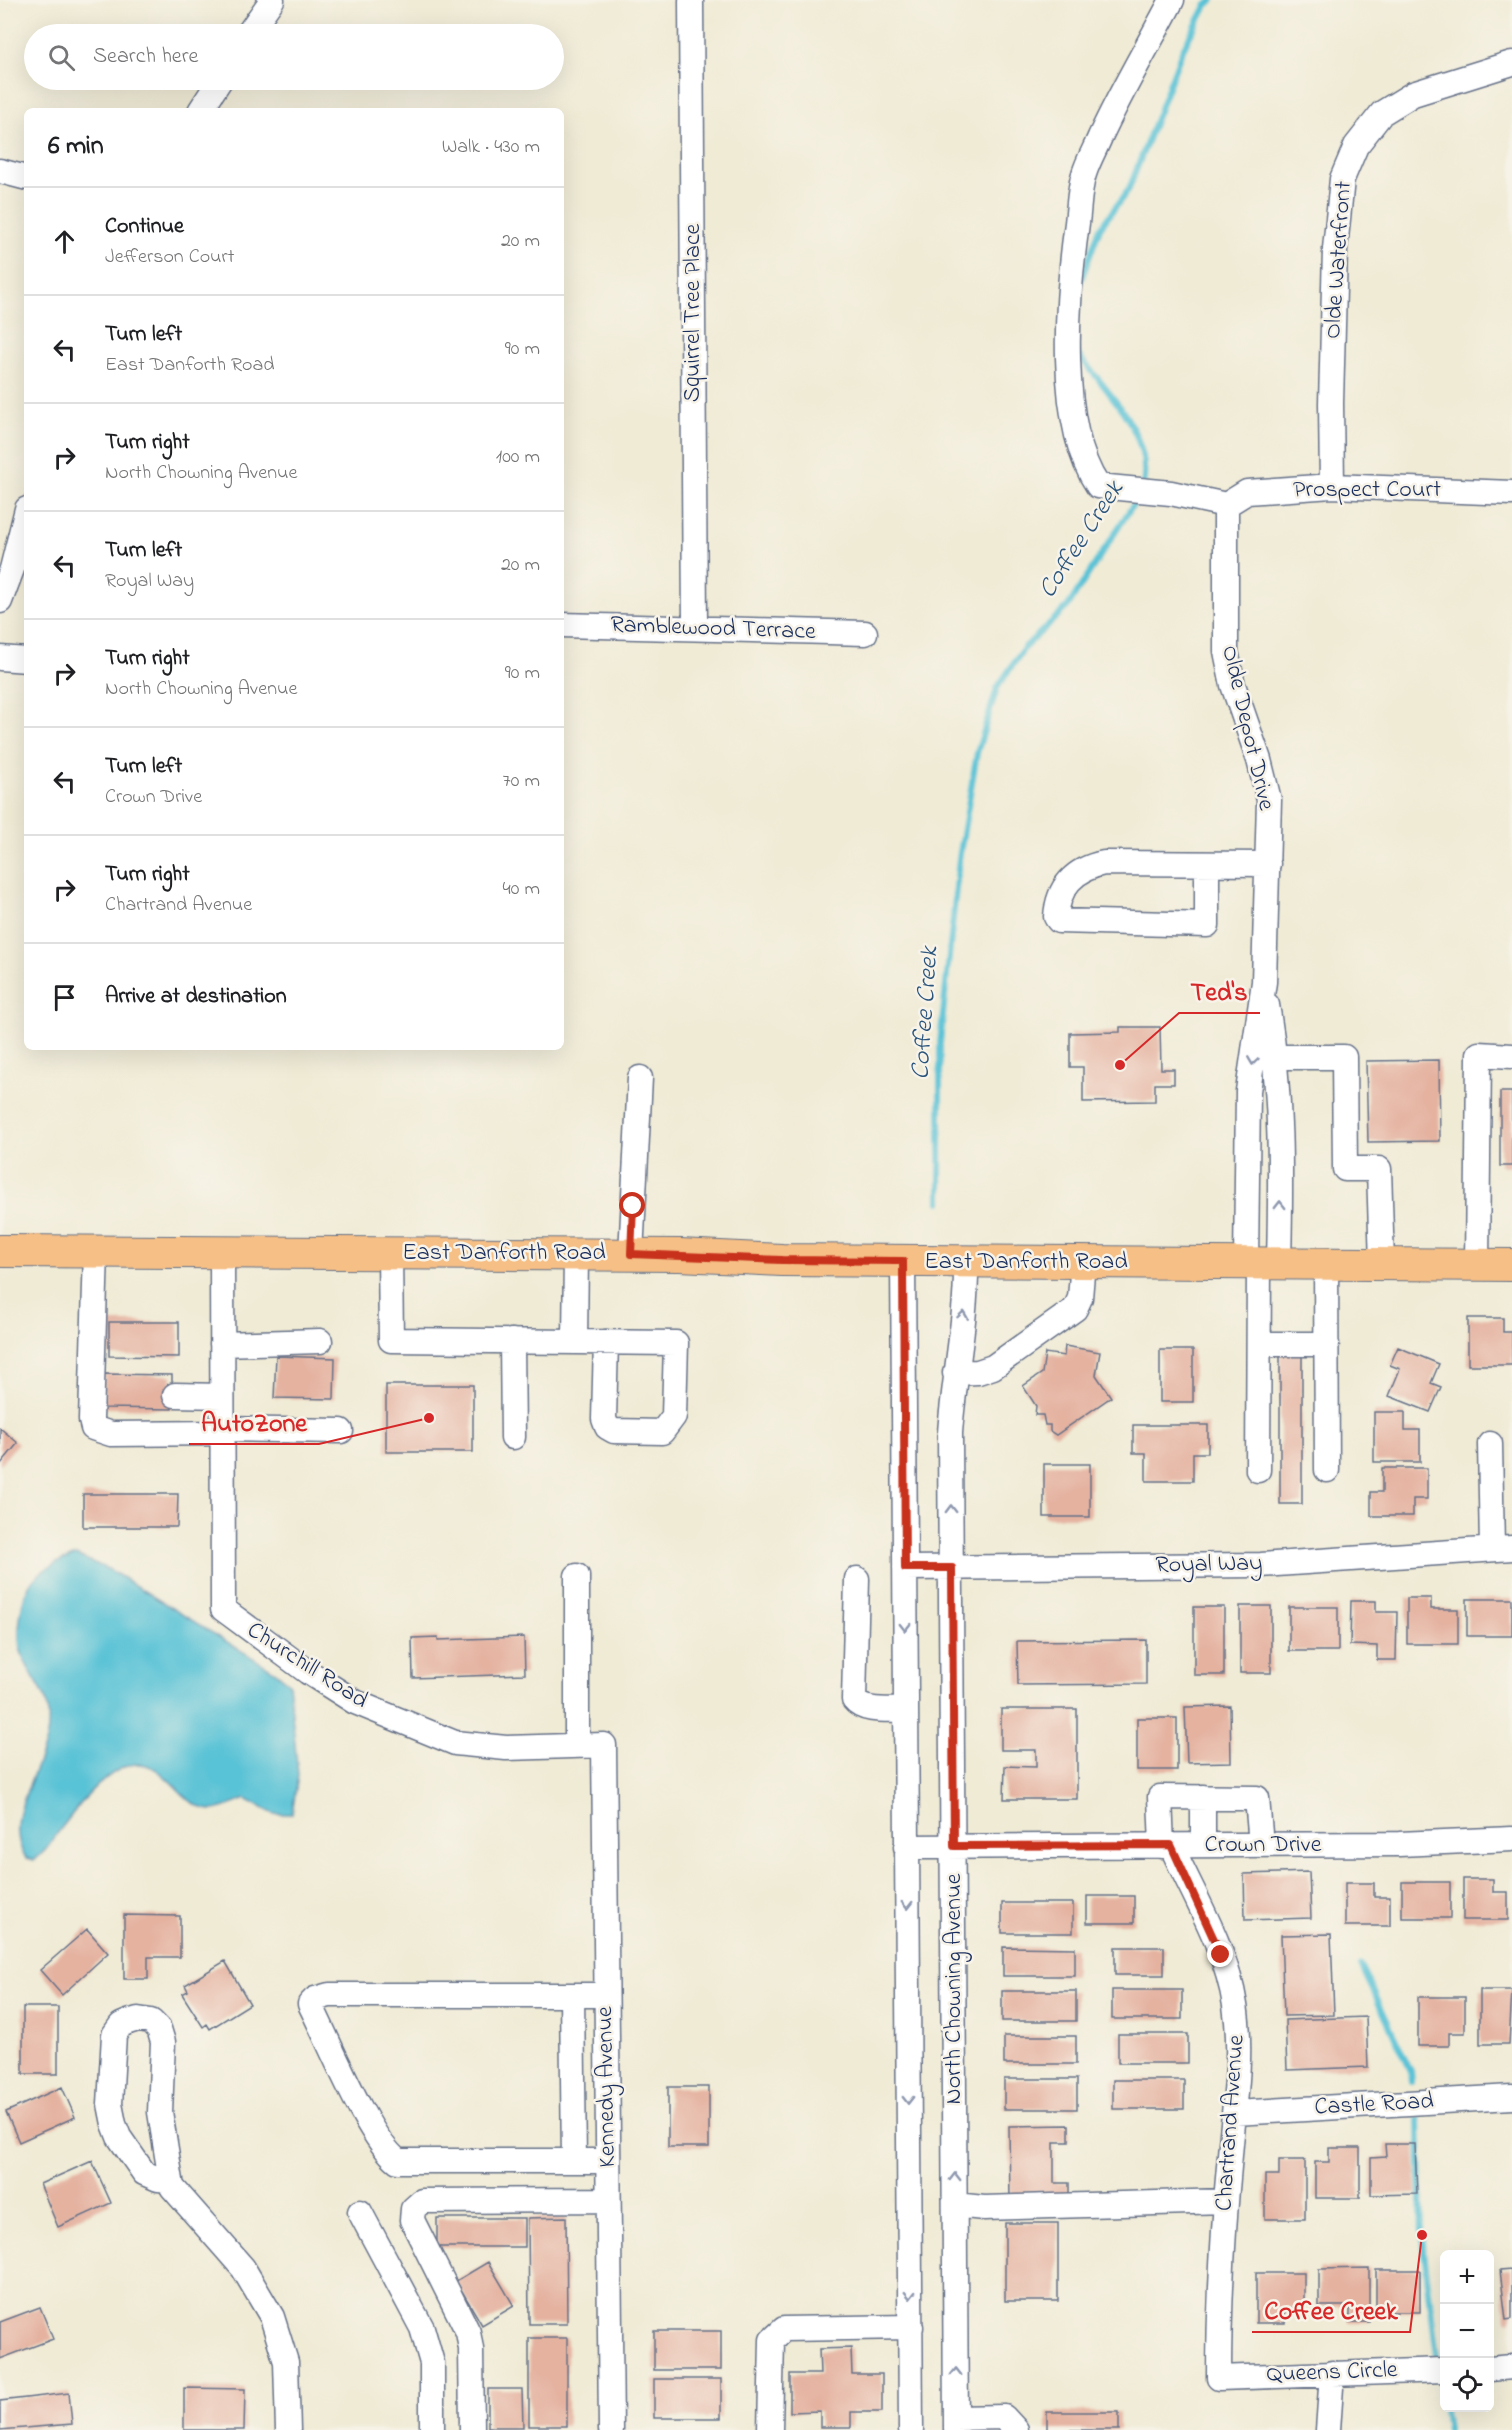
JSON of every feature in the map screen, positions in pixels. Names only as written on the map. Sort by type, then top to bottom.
[{"type":"main road","name":"East Danforth Road","points":[[0,1251],[631,1254],[782,1260],[1512,1265]]},
{"type":"street","points":[[255,24],[272,0]]},
{"type":"street","name":"Squirrel Tree Place","points":[[691,0],[694,627]]},
{"type":"street","points":[[1172,0],[1122,89],[1083,174],[1072,260],[1067,326],[1072,401],[1085,462],[1098,486],[1182,495],[1226,505]]},
{"type":"street","name":"Olde Waterfront","points":[[1332,486],[1330,403],[1335,249],[1342,179],[1356,146],[1383,113],[1413,94],[1512,63]]},
{"type":"street","points":[[202,108],[214,90]]},
{"type":"street","points":[[0,171],[24,177]]},
{"type":"street","name":"Prospect Court","points":[[1226,505],[1247,492],[1332,486],[1512,493]]},
{"type":"street","name":"Olde Depot Drive","points":[[1226,505],[1226,651],[1233,684],[1259,760],[1269,800],[1264,982],[1248,1091],[1262,1263]]},
{"type":"street","points":[[0,602],[24,519]]},
{"type":"street","name":"Ramblewood Terrace","points":[[564,625],[865,633]]},
{"type":"street","points":[[0,658],[24,660]]},
{"type":"street","points":[[1207,864],[1207,925],[1059,921],[1056,917],[1061,890],[1073,876],[1088,866],[1104,863],[1268,864]]},
{"type":"street","name":"Olde Depot Drive","points":[[1262,1263],[1277,1057],[1264,982]]},
{"type":"street","points":[[1477,1265],[1479,1054],[1512,1056]]},
{"type":"street","points":[[1277,1057],[1344,1057],[1345,1169],[1379,1169],[1382,1264]]},
{"type":"street","points":[[631,1254],[640,1078]]},
{"type":"street","points":[[96,1251],[91,1420],[93,1428],[111,1434],[341,1431]]},
{"type":"street","points":[[222,1252],[223,1431]]},
{"type":"street","points":[[390,1253],[391,1340],[512,1341],[575,1342],[606,1342],[676,1343],[674,1416],[662,1432],[614,1431],[608,1427],[604,1419],[606,1342]]},
{"type":"street","points":[[575,1342],[576,1254]]},
{"type":"street","name":"North Chowning Avenue","points":[[903,1261],[911,2430]]},
{"type":"street","name":"North Chowning Avenue","points":[[956,2424],[950,1433],[966,1291],[966,1262]]},
{"type":"street","points":[[955,1373],[978,1372],[993,1367],[1075,1309],[1080,1298],[1083,1262]]},
{"type":"street","points":[[1258,1470],[1262,1263]]},
{"type":"street","points":[[1326,1264],[1327,1470]]},
{"type":"street","points":[[222,1344],[320,1341]]},
{"type":"street","points":[[512,1341],[513,1437]]},
{"type":"street","points":[[1259,1344],[1327,1344]]},
{"type":"street","points":[[175,1395],[222,1396]]},
{"type":"street","name":"Churchill Road","points":[[223,1431],[223,1609],[308,1672],[355,1702],[455,1743],[506,1748],[604,1745]]},
{"type":"street","points":[[1490,1444],[1502,1548]]},
{"type":"street","name":"Royal Way","points":[[905,1568],[1261,1565],[1502,1548]]},
{"type":"street","points":[[577,1576],[577,1746]]},
{"type":"street","points":[[857,1579],[854,1700],[858,1705],[866,1708],[905,1710]]},
{"type":"street","name":"Kennedy Avenue","points":[[604,1745],[611,2430]]},
{"type":"street","points":[[1166,1845],[1160,1797],[1257,1798],[1261,1845]]},
{"type":"street","points":[[1203,1797],[1203,1845]]},
{"type":"street","name":"Crown Drive","points":[[906,1847],[1399,1844],[1512,1839]]},
{"type":"street","name":"Chartrand Avenue","points":[[1166,1845],[1221,1955],[1235,2005],[1238,2036],[1235,2114],[1226,2201],[1219,2309],[1219,2378]]},
{"type":"street","points":[[606,1995],[329,1995],[315,1999],[310,2004],[370,2125],[388,2153],[398,2161],[608,2161]]},
{"type":"street","points":[[572,1995],[574,2161]]},
{"type":"street","points":[[171,2180],[158,2179],[144,2173],[119,2137],[114,2124],[110,2104],[114,2035],[121,2025],[138,2019],[151,2021],[159,2030],[162,2042],[160,2112],[171,2180],[172,2187],[243,2268],[272,2317],[285,2362],[288,2430]]},
{"type":"street","name":"Castle Road","points":[[1235,2114],[1512,2097]]},
{"type":"street","points":[[472,2430],[471,2349],[468,2332],[412,2220],[414,2209],[422,2201],[608,2200]]},
{"type":"street","points":[[956,2205],[984,2208],[1226,2201]]},
{"type":"street","points":[[360,2212],[422,2328],[432,2363],[432,2430]]},
{"type":"street","points":[[770,2430],[772,2340],[784,2329],[911,2327]]},
{"type":"street","points":[[1494,2369],[1512,2367]]},
{"type":"street","name":"Queens Circle","points":[[1219,2378],[1435,2370]]},
{"type":"street","points":[[1328,2430],[1332,2373]]},
{"type":"street","points":[[956,2424],[1004,2417],[1016,2430]]},
{"type":"water","points":[[76,1555],[110,1570],[276,1672],[289,1683],[298,1775],[292,1814],[274,1814],[246,1799],[215,1810],[199,1807],[159,1772],[148,1766],[136,1764],[122,1768],[105,1779],[82,1802],[43,1853],[34,1860],[26,1858],[19,1843],[20,1811],[45,1744],[48,1715],[41,1688],[27,1665],[20,1647],[20,1616],[25,1595],[33,1580],[48,1568]]},
{"type":"building","points":[[1120,1027],[1160,1027],[1161,1069],[1174,1069],[1174,1084],[1155,1084],[1155,1101],[1083,1102],[1083,1067],[1070,1067],[1070,1033],[1120,1032]]},
{"type":"building","points":[[1439,1060],[1440,1141],[1368,1142],[1366,1061]]},
{"type":"building","points":[[1500,1092],[1512,1092],[1512,1166],[1500,1166]]},
{"type":"building","points":[[1468,1318],[1503,1318],[1503,1332],[1512,1332],[1512,1365],[1468,1365]]},
{"type":"building","points":[[109,1322],[179,1322],[179,1357],[109,1356]]},
{"type":"building","points":[[1065,1346],[1100,1352],[1096,1375],[1111,1397],[1056,1435],[1050,1431],[1050,1425],[1045,1425],[1043,1415],[1035,1415],[1036,1406],[1023,1386],[1042,1373],[1045,1353],[1064,1356]]},
{"type":"building","points":[[1398,1347],[1439,1364],[1431,1383],[1441,1387],[1430,1412],[1389,1396],[1400,1369],[1390,1365]]},
{"type":"building","points":[[1160,1350],[1193,1350],[1193,1402],[1160,1402]]},
{"type":"building","points":[[1280,1350],[1302,1350],[1302,1504],[1280,1504]]},
{"type":"building","points":[[276,1356],[335,1358],[334,1399],[274,1398]]},
{"type":"building","points":[[104,1374],[172,1375],[172,1409],[104,1408]]},
{"type":"building","points":[[386,1385],[473,1385],[473,1452],[386,1452]]},
{"type":"building","points":[[1374,1412],[1405,1412],[1405,1430],[1420,1430],[1420,1462],[1374,1462]]},
{"type":"building","points":[[1133,1425],[1208,1425],[1208,1453],[1193,1453],[1193,1481],[1146,1481],[1146,1453],[1133,1453]]},
{"type":"building","points":[[0,1428],[18,1443],[0,1465]]},
{"type":"building","points":[[1044,1464],[1090,1464],[1090,1517],[1044,1517]]},
{"type":"building","points":[[1382,1468],[1427,1468],[1427,1499],[1413,1499],[1413,1516],[1371,1516],[1371,1492],[1382,1492]]},
{"type":"building","points":[[83,1494],[178,1494],[177,1527],[83,1527]]},
{"type":"building","points":[[1407,1598],[1431,1598],[1431,1609],[1458,1609],[1458,1644],[1407,1644]]},
{"type":"building","points":[[1467,1599],[1512,1599],[1512,1636],[1467,1636]]},
{"type":"building","points":[[1351,1601],[1376,1601],[1376,1612],[1397,1612],[1396,1660],[1377,1660],[1377,1646],[1350,1645]]},
{"type":"building","points":[[1240,1606],[1271,1606],[1271,1673],[1240,1673]]},
{"type":"building","points":[[1194,1607],[1224,1607],[1224,1675],[1194,1675]]},
{"type":"building","points":[[1289,1607],[1338,1607],[1338,1651],[1289,1651]]},
{"type":"building","points":[[438,1637],[438,1640],[524,1637],[525,1674],[413,1678],[412,1638]]},
{"type":"building","points":[[1146,1640],[1146,1684],[1018,1685],[1017,1641]]},
{"type":"building","points":[[1230,1706],[1231,1762],[1187,1763],[1185,1707]]},
{"type":"building","points":[[1001,1709],[1077,1709],[1077,1799],[1004,1799],[1005,1766],[1036,1767],[1036,1750],[1001,1750]]},
{"type":"building","points":[[1137,1718],[1177,1718],[1177,1770],[1137,1770]]},
{"type":"building","points":[[1309,1872],[1311,1918],[1245,1920],[1244,1874]]},
{"type":"building","points":[[1463,1879],[1493,1879],[1493,1892],[1508,1892],[1508,1920],[1463,1920]]},
{"type":"building","points":[[1402,1882],[1450,1882],[1450,1918],[1402,1918]]},
{"type":"building","points":[[1345,1883],[1374,1883],[1374,1897],[1390,1897],[1390,1926],[1345,1926]]},
{"type":"building","points":[[1087,1896],[1134,1896],[1134,1923],[1087,1923]]},
{"type":"building","points":[[1002,1903],[1073,1903],[1073,1933],[1002,1933]]},
{"type":"building","points":[[124,1915],[180,1916],[180,1957],[148,1957],[148,1979],[124,1979]]},
{"type":"building","points":[[87,1929],[108,1953],[62,1995],[40,1970]]},
{"type":"building","points":[[1331,1934],[1334,2015],[1284,2016],[1281,1935]]},
{"type":"building","points":[[1003,1947],[1075,1948],[1075,1976],[1003,1976]]},
{"type":"building","points":[[1115,1947],[1164,1947],[1164,1975],[1115,1975]]},
{"type":"building","points":[[225,1961],[250,2004],[210,2029],[207,2024],[203,2027],[182,1994],[188,1991],[185,1985]]},
{"type":"building","points":[[1112,1990],[1182,1990],[1182,2019],[1112,2019]]},
{"type":"building","points":[[1480,1990],[1512,1990],[1509,2044],[1480,2044]]},
{"type":"building","points":[[1002,1991],[1076,1991],[1076,2021],[1002,2021]]},
{"type":"building","points":[[1418,1997],[1465,1997],[1465,2033],[1449,2033],[1449,2046],[1418,2046]]},
{"type":"building","points":[[23,2007],[58,2007],[58,2074],[23,2074]]},
{"type":"building","points":[[1366,2017],[1368,2067],[1287,2070],[1285,2020]]},
{"type":"building","points":[[1118,2034],[1188,2034],[1188,2063],[1118,2063]]},
{"type":"building","points":[[1004,2036],[1076,2036],[1076,2064],[1004,2064]]},
{"type":"building","points":[[1004,2079],[1077,2079],[1077,2109],[1004,2109]]},
{"type":"building","points":[[1113,2080],[1184,2080],[1184,2109],[1113,2109]]},
{"type":"building","points":[[62,2087],[75,2117],[19,2142],[6,2112]]},
{"type":"building","points":[[668,2087],[709,2087],[709,2147],[668,2147]]},
{"type":"building","points":[[1069,2125],[1069,2142],[1054,2142],[1054,2183],[1069,2183],[1069,2201],[1010,2202],[1009,2126]]},
{"type":"building","points":[[1385,2144],[1415,2144],[1417,2194],[1371,2195],[1371,2158],[1386,2157]]},
{"type":"building","points":[[1329,2148],[1360,2148],[1360,2198],[1315,2198],[1315,2162],[1329,2162]]},
{"type":"building","points":[[1279,2160],[1305,2160],[1305,2219],[1265,2219],[1265,2175],[1279,2175]]},
{"type":"building","points":[[92,2161],[111,2203],[58,2227],[40,2184]]},
{"type":"building","points":[[566,2217],[567,2324],[529,2324],[528,2218]]},
{"type":"building","points":[[437,2218],[525,2218],[525,2247],[437,2247]]},
{"type":"building","points":[[1005,2223],[1058,2223],[1058,2301],[1005,2301]]},
{"type":"building","points":[[488,2262],[514,2306],[482,2325],[456,2281]]},
{"type":"building","points":[[1369,2268],[1369,2322],[1349,2322],[1349,2306],[1319,2306],[1319,2269]]},
{"type":"building","points":[[1512,2269],[1512,2319],[1506,2320],[1500,2270]]},
{"type":"building","points":[[1376,2270],[1420,2270],[1420,2312],[1376,2312]]},
{"type":"building","points":[[1256,2273],[1304,2273],[1304,2308],[1285,2308],[1285,2323],[1256,2323]]},
{"type":"building","points":[[40,2307],[53,2339],[0,2359],[0,2322]]},
{"type":"building","points":[[654,2331],[721,2331],[721,2370],[654,2370]]},
{"type":"building","points":[[529,2338],[567,2338],[567,2426],[529,2426]]},
{"type":"building","points":[[851,2348],[852,2374],[882,2374],[882,2412],[851,2412],[851,2427],[820,2427],[820,2411],[790,2412],[790,2374],[820,2374],[819,2349]]},
{"type":"building","points":[[654,2379],[721,2379],[721,2418],[654,2418]]},
{"type":"building","points":[[184,2388],[245,2389],[244,2430],[184,2430]]},
{"type":"building","points":[[488,2389],[522,2389],[523,2427],[488,2427]]},
{"type":"building","points":[[69,2393],[72,2424],[0,2430],[0,2401]]},
{"type":"building","points":[[1047,2412],[1119,2412],[1119,2430],[1047,2430]]},
{"type":"waterway","name":"Coffee Creek","points":[[1081,280],[1100,228],[1129,189],[1182,51],[1206,6],[1213,0]]},
{"type":"waterway","name":"Coffee Creek","points":[[1076,352],[1113,397],[1134,430],[1141,448],[1144,466],[1143,485]]},
{"type":"waterway","name":"Coffee Creek","points":[[940,1202],[940,1043],[959,859],[977,753],[997,688],[1025,647],[1068,606],[1140,494]]},
{"type":"waterway","name":"Coffee Creek","points":[[1361,1965],[1411,2071],[1412,2082]]},
{"type":"waterway","name":"Coffee Creek","points":[[1419,2120],[1422,2235],[1438,2364]]},
{"type":"waterway","name":"Coffee Creek","points":[[1439,2374],[1447,2430]]},
{"type":"place","name":"Ted's","points":[[1120,1065]]},
{"type":"place","name":"AutoZone","points":[[429,1418]]},
{"type":"place","name":"Coffee Creek","points":[[1422,2235]]},
{"type":"route","points":[[633,1206],[631,1254],[782,1260],[903,1261],[905,1568],[952,1568],[954,1846],[1171,1845],[1221,1955]]}]
